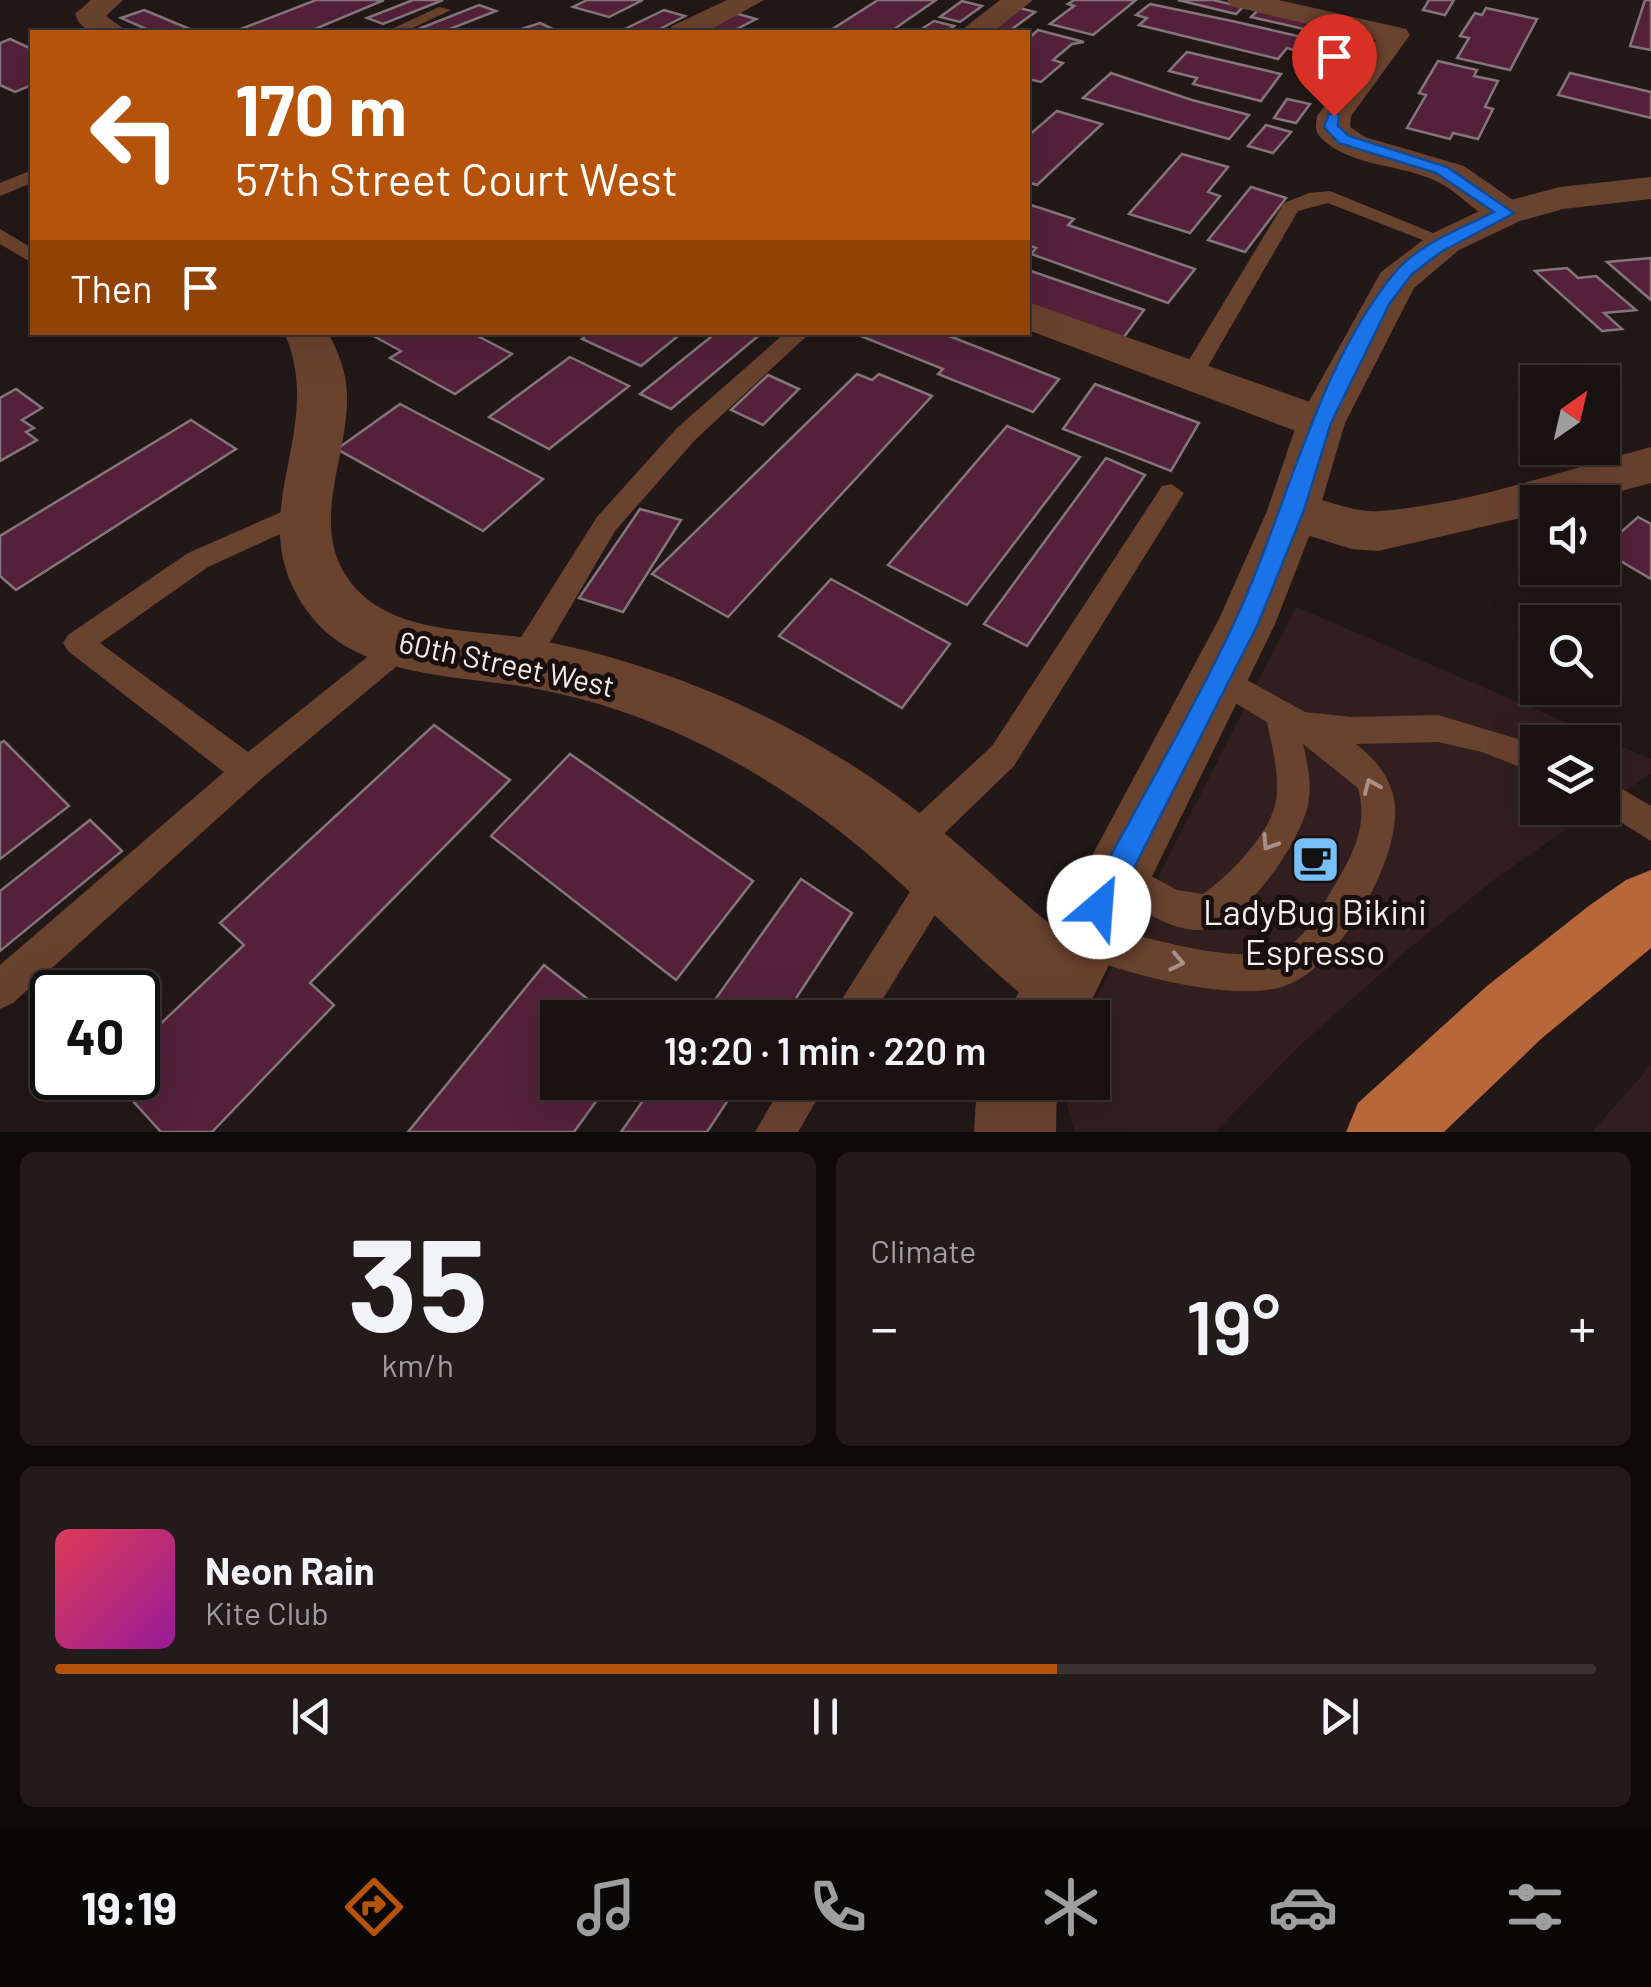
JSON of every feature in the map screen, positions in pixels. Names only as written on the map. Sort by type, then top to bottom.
[{"type":"main road","points":[[1388,1132],[1468,1052],[1602,939],[1651,905]]},
{"type":"street","points":[[686,30],[750,0]]},
{"type":"street","points":[[977,30],[1019,0]]},
{"type":"street","points":[[1241,0],[1396,35],[1334,116],[1333,131],[1353,144],[1451,174],[1506,213]]},
{"type":"street","points":[[1062,979],[1252,610],[1293,510],[1321,423],[1396,280],[1445,242],[1506,213],[1560,198],[1651,188]]},
{"type":"street","points":[[1030,317],[1321,423]]},
{"type":"street","name":"60th Street West","points":[[308,335],[324,366],[326,394],[302,513],[305,548],[314,577],[332,602],[360,624],[405,644],[522,662],[617,686],[690,710],[834,793],[924,862],[1014,946],[1062,979]]},
{"type":"street","points":[[1293,510],[1352,528],[1378,531],[1470,514],[1651,465]]},
{"type":"street","points":[[1015,1132],[1017,1100]]},
{"type":"lane","points":[[398,30],[444,10]]},
{"type":"lane","points":[[0,190],[30,177]]},
{"type":"lane","points":[[1192,375],[1292,207],[1330,197],[1445,242]]},
{"type":"lane","points":[[0,236],[30,256]]},
{"type":"lane","points":[[522,662],[606,524],[686,434],[797,335]]},
{"type":"lane","points":[[857,1000],[924,862],[1003,756],[1172,493]]},
{"type":"lane","points":[[248,771],[78,644],[198,560],[302,513]]},
{"type":"lane","points":[[0,990],[248,771],[405,644]]},
{"type":"lane","points":[[1062,979],[1180,964],[1234,972],[1296,964],[1315,946],[1368,861],[1378,828],[1377,799],[1361,766],[1218,677]]},
{"type":"lane","points":[[1282,717],[1341,731],[1430,728],[1472,736],[1520,753]]},
{"type":"lane","points":[[1116,874],[1164,901],[1200,912],[1214,910],[1242,884],[1290,810],[1292,776],[1282,717]]},
{"type":"lane","points":[[1620,804],[1651,825]]},
{"type":"lane","points":[[774,1132],[794,1100]]},
{"type":"shaded area","points":[[1296,607],[1572,725],[1520,725],[1520,825],[1573,825],[1496,878],[1407,950],[1298,1047],[1215,1132],[1075,1132],[1065,1100],[1110,1100],[1110,1000],[1096,1000]]},
{"type":"shaded area","points":[[1620,746],[1651,759],[1651,774],[1620,794]]},
{"type":"shaded area","points":[[1651,1066],[1651,1132],[1592,1132],[1646,1071]]},
{"type":"building","points":[[316,0],[384,0],[313,30],[241,29]]},
{"type":"building","points":[[413,0],[443,0],[383,24],[367,18]]},
{"type":"building","points":[[587,0],[643,0],[609,17],[573,7]]},
{"type":"building","points":[[878,0],[936,0],[893,30],[831,30]]},
{"type":"building","points":[[1074,0],[1136,0],[1093,35],[1050,24],[1074,6],[1068,4]]},
{"type":"building","points":[[1178,0],[1213,0],[1243,7],[1236,14]]},
{"type":"building","points":[[1429,0],[1454,0],[1445,15],[1423,10]]},
{"type":"building","points":[[1645,0],[1651,0],[1651,50],[1630,46]]},
{"type":"building","points":[[962,1],[982,6],[960,22],[940,17]]},
{"type":"building","points":[[1150,4],[1311,39],[1300,52],[1287,48],[1278,59],[1139,25],[1147,18],[1136,15]]},
{"type":"building","points":[[479,5],[496,11],[447,30],[416,30]]},
{"type":"building","points":[[1016,7],[1035,12],[1011,30],[985,30]]},
{"type":"building","points":[[1486,8],[1537,19],[1510,70],[1457,58],[1469,38],[1460,36],[1475,13],[1482,15]]},
{"type":"building","points":[[144,10],[192,30],[148,30],[121,18]]},
{"type":"building","points":[[664,10],[685,16],[658,30],[625,29]]},
{"type":"building","points":[[1258,10],[1323,25],[1317,32],[1251,17]]},
{"type":"building","points":[[735,13],[756,19],[735,30],[702,29]]},
{"type":"building","points":[[934,21],[954,26],[948,30],[920,30]]},
{"type":"building","points":[[540,23],[555,30],[518,30]]},
{"type":"building","points":[[1038,30],[1084,42],[1072,44],[1053,60],[1063,63],[1041,82],[1030,79],[1030,37]]},
{"type":"building","points":[[10,39],[30,48],[30,86],[15,92],[0,85],[0,43]]},
{"type":"building","points":[[1187,52],[1281,74],[1261,101],[1193,84],[1197,78],[1169,71]]},
{"type":"building","points":[[1438,61],[1477,70],[1474,76],[1498,81],[1485,107],[1493,109],[1478,139],[1453,133],[1450,139],[1407,128],[1426,95],[1419,93]]},
{"type":"building","points":[[1111,73],[1249,115],[1229,139],[1083,98]]},
{"type":"building","points":[[1570,73],[1651,92],[1651,118],[1558,95]]},
{"type":"building","points":[[1287,99],[1310,104],[1296,123],[1274,118]]},
{"type":"building","points":[[1057,111],[1102,124],[1037,185],[1030,183],[1030,134]]},
{"type":"building","points":[[1266,125],[1291,132],[1273,153],[1248,146]]},
{"type":"building","points":[[1182,154],[1228,167],[1208,192],[1220,196],[1190,233],[1129,214]]},
{"type":"building","points":[[1251,187],[1286,198],[1245,252],[1208,240]]},
{"type":"building","points":[[1030,205],[1074,219],[1068,225],[1195,269],[1168,303],[1031,254],[1036,248],[1030,246]]},
{"type":"building","points":[[1651,258],[1651,300],[1607,262]]},
{"type":"building","points":[[1567,268],[1578,278],[1596,276],[1636,310],[1604,313],[1622,329],[1602,331],[1535,271]]},
{"type":"building","points":[[1030,271],[1144,310],[1121,341],[1030,308]]},
{"type":"building","points":[[372,335],[476,335],[512,354],[455,394],[390,358],[401,351]]},
{"type":"building","points":[[587,335],[679,335],[641,366],[582,339]]},
{"type":"building","points":[[713,335],[759,335],[671,409],[640,394]]},
{"type":"building","points":[[947,335],[1059,379],[1033,412],[938,374],[943,369],[863,337]]},
{"type":"building","points":[[570,357],[629,386],[549,449],[489,417]]},
{"type":"building","points":[[857,374],[872,380],[879,374],[932,396],[728,617],[652,574]]},
{"type":"building","points":[[768,375],[799,389],[763,425],[731,410]]},
{"type":"building","points":[[1095,384],[1199,423],[1171,471],[1063,429]]},
{"type":"building","points":[[16,389],[42,408],[22,420],[34,428],[26,432],[37,440],[0,461],[0,398]]},
{"type":"building","points":[[400,404],[543,479],[483,531],[337,449]]},
{"type":"building","points":[[191,420],[236,449],[16,590],[0,576],[0,536]]},
{"type":"building","points":[[1007,426],[1080,457],[967,605],[888,565]]},
{"type":"building","points":[[1106,458],[1145,475],[1027,646],[984,624]]},
{"type":"building","points":[[640,509],[681,520],[623,612],[579,598]]},
{"type":"building","points":[[1638,517],[1651,524],[1651,579],[1620,561],[1620,533]]},
{"type":"building","points":[[831,579],[950,644],[902,708],[779,636]]},
{"type":"building","points":[[434,725],[510,780],[310,983],[334,1005],[212,1132],[161,1132],[132,1100],[160,1100],[160,1024],[244,945],[220,923]]},
{"type":"building","points":[[4,741],[69,806],[0,859],[0,743]]},
{"type":"building","points":[[570,754],[753,881],[676,980],[491,836]]},
{"type":"building","points":[[90,820],[122,851],[0,951],[0,891]]},
{"type":"building","points":[[801,879],[852,913],[795,1000],[715,1000]]},
{"type":"building","points":[[544,965],[589,1000],[540,1000],[540,1100],[597,1100],[574,1132],[408,1132]]},
{"type":"building","points":[[643,1100],[728,1100],[707,1132],[621,1132]]},
{"type":"place","name":"LadyBug Bikini Espresso","points":[[1315,859]]},
{"type":"route","points":[[1099,907],[1246,624],[1293,510],[1321,423],[1382,302],[1396,280],[1435,249],[1480,222],[1506,213],[1442,170],[1344,140],[1331,127],[1334,116]]}]
